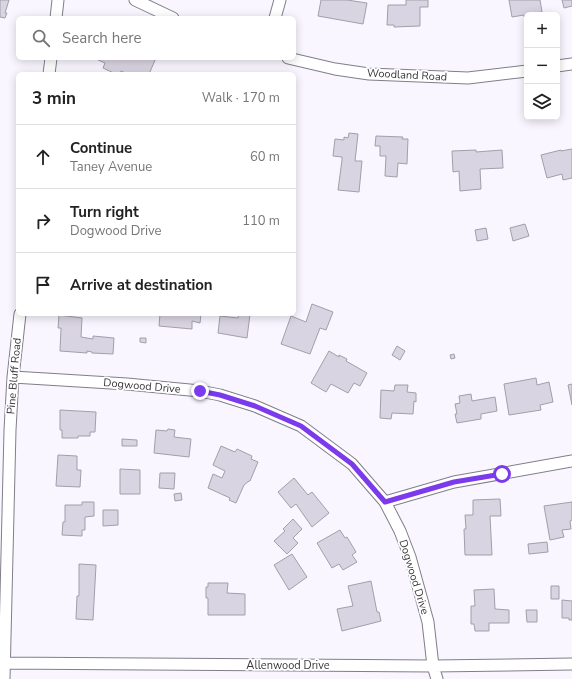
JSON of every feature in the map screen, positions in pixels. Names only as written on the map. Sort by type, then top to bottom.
[{"type":"street","points":[[56,16],[58,0]]},
{"type":"street","points":[[135,0],[169,16]]},
{"type":"street","points":[[276,16],[280,0]]},
{"type":"street","points":[[49,72],[51,60]]},
{"type":"street","name":"Woodland Road","points":[[296,60],[335,69],[369,74],[468,78],[524,72]]},
{"type":"street","points":[[560,66],[572,64]]},
{"type":"street","name":"Pine Bluff Road","points":[[4,679],[2,663],[10,430],[13,377],[20,316]]},
{"type":"street","name":"Dogwood Drive","points":[[13,377],[127,384],[200,391],[220,395],[255,406],[301,426],[352,464],[385,502],[400,531],[412,563],[428,622],[433,666],[437,679]]},
{"type":"street","points":[[385,502],[454,482],[572,461]]},
{"type":"street","name":"Allenwood Drive","points":[[2,663],[433,666],[572,664]]},
{"type":"building","points":[[0,0],[9,0],[5,18],[0,17]]},
{"type":"building","points":[[321,0],[347,0],[367,3],[363,24],[318,16]]},
{"type":"building","points":[[406,0],[428,0],[428,7],[420,7],[420,26],[394,27],[394,25],[387,25],[388,5],[406,5]]},
{"type":"building","points":[[509,0],[540,0],[542,12],[524,12],[524,15],[512,17]]},
{"type":"building","points":[[562,0],[572,0],[572,6],[564,8]]},
{"type":"building","points":[[98,60],[155,60],[150,72],[112,72],[103,68],[105,63]]},
{"type":"building","points":[[349,133],[358,134],[355,161],[362,161],[359,192],[338,190],[342,157],[333,156],[335,139],[344,140],[344,137],[348,138]]},
{"type":"building","points":[[376,136],[403,137],[402,139],[408,139],[407,164],[398,163],[397,177],[385,176],[386,156],[380,156],[380,146],[375,146]]},
{"type":"building","points":[[572,149],[572,178],[563,180],[562,174],[547,178],[541,155]]},
{"type":"building","points":[[476,150],[476,152],[502,150],[503,168],[480,169],[481,189],[460,191],[459,171],[453,172],[452,151]]},
{"type":"building","points":[[525,224],[529,236],[513,241],[510,228]]},
{"type":"building","points":[[486,228],[488,239],[477,241],[475,230]]},
{"type":"building","points":[[312,304],[333,312],[326,330],[320,328],[310,354],[281,344],[291,316],[306,322]]},
{"type":"building","points":[[59,316],[82,318],[81,337],[93,339],[93,336],[114,338],[113,354],[92,353],[87,351],[87,353],[60,351],[61,328],[58,328]]},
{"type":"building","points":[[160,316],[201,316],[200,323],[192,321],[192,329],[159,326]]},
{"type":"building","points":[[220,316],[238,318],[238,316],[250,316],[247,338],[218,333]]},
{"type":"building","points":[[140,338],[146,338],[146,343],[140,342]]},
{"type":"building","points":[[397,346],[405,351],[400,360],[392,355]]},
{"type":"building","points":[[329,351],[339,357],[339,355],[347,359],[346,361],[367,373],[360,386],[354,383],[348,393],[331,384],[326,392],[311,383]]},
{"type":"building","points":[[454,354],[455,358],[451,359],[450,355]]},
{"type":"building","points":[[536,378],[537,385],[549,382],[553,402],[540,405],[541,410],[509,415],[504,384]]},
{"type":"building","points":[[572,384],[572,405],[568,385]]},
{"type":"building","points":[[395,385],[408,385],[407,392],[416,393],[416,402],[414,401],[413,414],[392,413],[391,419],[380,418],[381,390],[394,391]]},
{"type":"building","points":[[471,394],[472,401],[495,397],[497,411],[481,414],[481,419],[457,423],[455,404],[460,403],[459,396]]},
{"type":"building","points":[[60,410],[96,412],[95,432],[90,432],[90,436],[62,438],[62,430],[60,430]]},
{"type":"building","points":[[168,429],[175,430],[174,437],[191,439],[189,457],[154,453],[156,430],[167,431]]},
{"type":"building","points":[[122,439],[137,440],[137,446],[122,446]]},
{"type":"building","points":[[221,446],[235,452],[237,449],[252,456],[251,459],[258,462],[250,481],[244,485],[236,503],[229,500],[230,498],[208,488],[213,474],[222,478],[225,471],[213,465]]},
{"type":"building","points":[[58,455],[77,456],[77,470],[81,470],[80,487],[56,486]]},
{"type":"building","points":[[120,469],[140,470],[140,494],[120,494]]},
{"type":"building","points":[[160,473],[175,473],[174,489],[159,488]]},
{"type":"building","points":[[294,478],[308,495],[312,492],[329,513],[312,527],[296,504],[291,508],[278,492]]},
{"type":"building","points":[[181,493],[182,500],[175,501],[174,494]]},
{"type":"building","points":[[500,499],[501,516],[490,516],[492,555],[465,555],[465,515],[473,515],[473,500]]},
{"type":"building","points":[[82,502],[94,502],[94,516],[85,517],[85,530],[82,530],[82,536],[62,535],[63,522],[65,522],[65,505],[82,505]]},
{"type":"building","points":[[572,502],[572,520],[570,521],[571,529],[562,530],[564,537],[550,540],[544,506]]},
{"type":"building","points":[[103,510],[118,510],[118,525],[103,526]]},
{"type":"building","points":[[293,519],[302,529],[293,538],[298,543],[287,554],[274,541],[285,531],[283,529]]},
{"type":"building","points":[[340,530],[345,538],[347,537],[356,552],[352,555],[357,562],[343,570],[339,564],[332,568],[317,543]]},
{"type":"building","points":[[547,542],[548,552],[529,554],[528,544]]},
{"type":"building","points":[[292,554],[307,577],[289,590],[274,565]]},
{"type":"building","points":[[79,564],[96,565],[93,620],[76,619],[77,596],[79,596]]},
{"type":"building","points":[[371,581],[377,612],[379,612],[381,621],[342,631],[337,609],[353,606],[348,586]]},
{"type":"building","points":[[208,583],[228,583],[227,593],[245,594],[245,615],[208,615],[208,598],[206,598],[206,587],[208,587]]},
{"type":"building","points":[[551,586],[559,586],[559,599],[551,599]]},
{"type":"building","points":[[494,589],[495,609],[509,610],[509,623],[489,623],[489,631],[475,631],[474,624],[471,624],[471,606],[475,606],[474,590]]},
{"type":"building","points":[[562,600],[572,601],[572,620],[569,620],[569,618],[562,618]]},
{"type":"building","points":[[526,610],[537,610],[537,622],[527,622]]},
{"type":"route","points":[[200,391],[220,395],[255,406],[301,426],[352,464],[385,502],[454,482],[502,474]]}]
